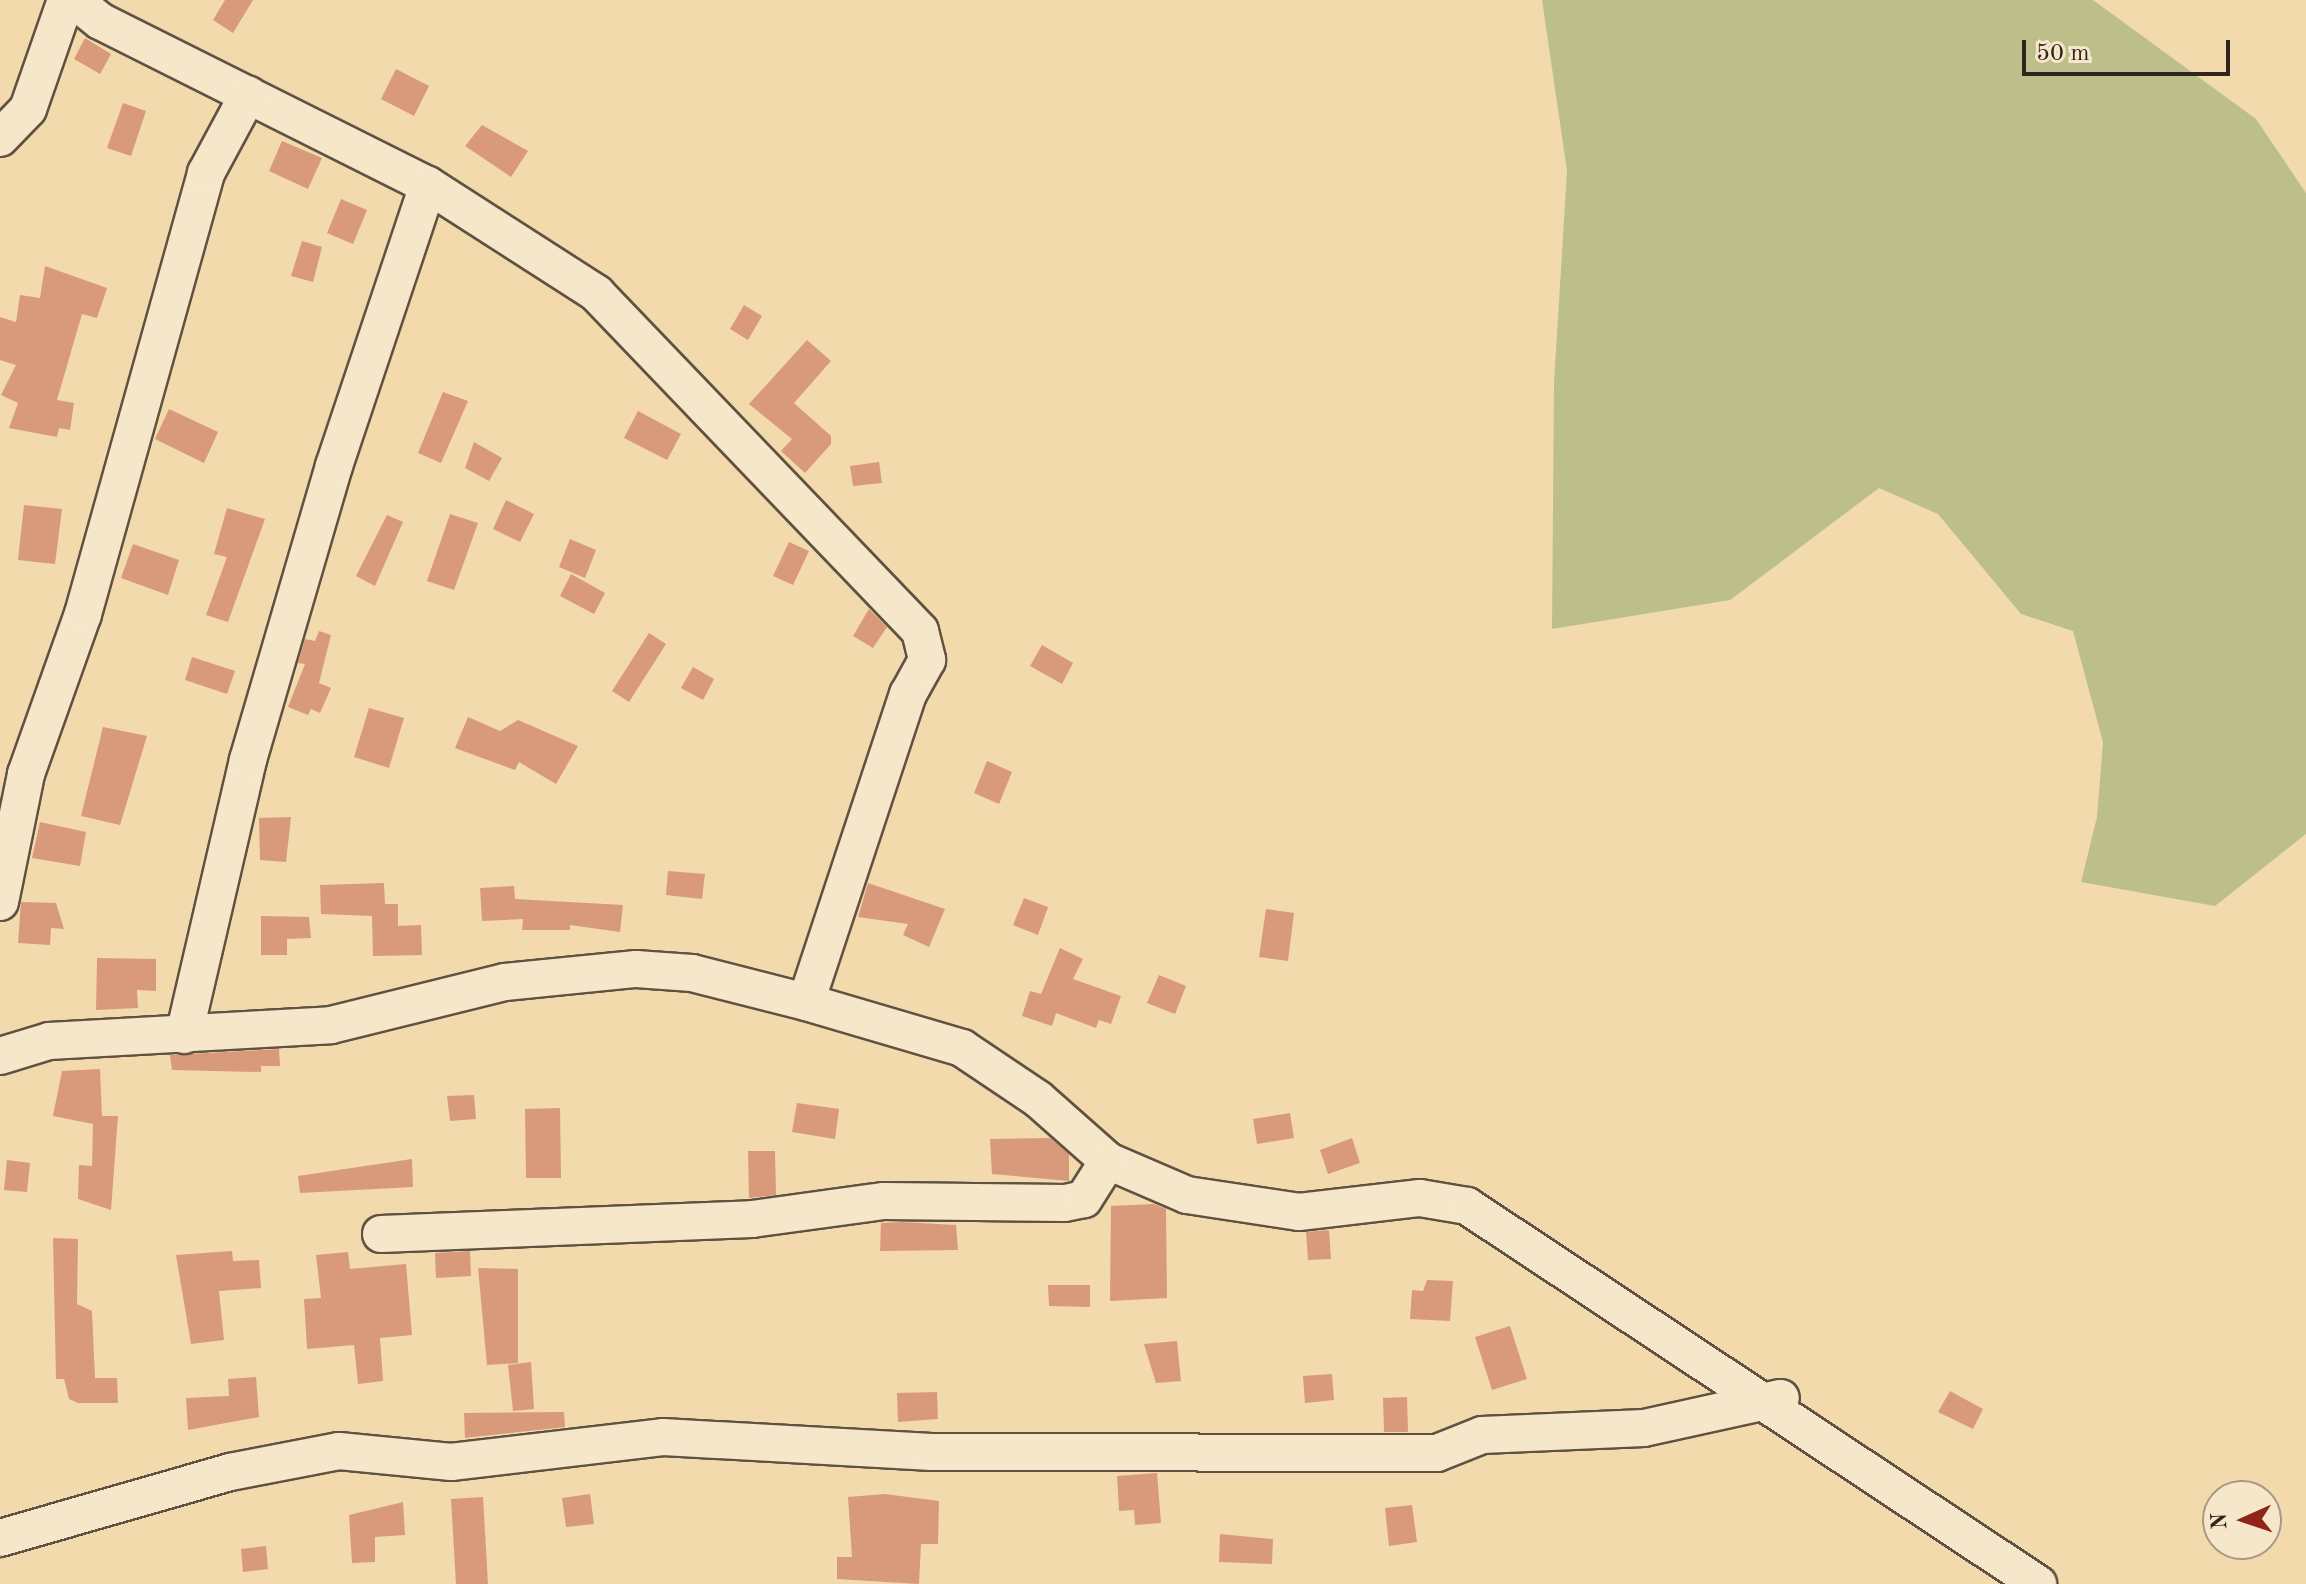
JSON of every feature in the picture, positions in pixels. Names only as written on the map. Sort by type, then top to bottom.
[{"type":"street","points":[[0,138],[28,109],[66,0]]},
{"type":"street","points":[[74,0],[100,21],[428,185],[596,293],[929,646],[806,1002]]},
{"type":"street","points":[[0,902],[26,774],[83,614],[206,173],[248,95]]},
{"type":"street","points":[[184,1035],[252,745],[334,466],[428,185]]},
{"type":"street","points":[[0,1056],[49,1041],[331,1025],[505,982],[636,969],[692,973],[806,1002],[962,1048],[1038,1099],[1108,1161],[1187,1195],[1252,1210],[1445,1198],[1619,1300],[1775,1399],[2038,1584]]},
{"type":"street","points":[[381,1234],[752,1219],[884,1201],[1065,1203],[1084,1199],[1108,1161]]},
{"type":"street","points":[[0,1538],[230,1472],[339,1451],[451,1462],[663,1437],[932,1452],[1422,1453],[1482,1435],[1644,1428],[1775,1399]]},
{"type":"green space","points":[[1542,0],[2093,0],[2256,119],[2306,193],[2306,834],[2215,906],[2081,882],[2097,817],[2103,742],[2073,631],[2021,614],[1938,514],[1879,488],[1730,600],[1552,629],[1554,383],[1567,171]]},
{"type":"building","points":[[225,0],[253,0],[233,33],[213,20]]},
{"type":"building","points":[[85,38],[111,54],[100,74],[74,59]]},
{"type":"building","points":[[396,69],[429,86],[414,116],[381,99]]},
{"type":"building","points":[[123,103],[146,111],[131,156],[107,148]]},
{"type":"building","points":[[482,125],[528,151],[511,177],[465,146]]},
{"type":"building","points":[[282,141],[322,158],[308,189],[269,171]]},
{"type":"building","points":[[341,199],[367,210],[353,244],[327,233]]},
{"type":"building","points":[[302,241],[322,247],[313,282],[291,276]]},
{"type":"building","points":[[45,266],[107,288],[97,318],[82,314],[57,400],[74,403],[70,430],[59,428],[57,437],[9,428],[18,403],[1,395],[16,365],[0,360],[0,317],[16,322],[20,295],[40,298]]},
{"type":"building","points":[[744,305],[762,316],[748,340],[730,329]]},
{"type":"building","points":[[807,340],[831,361],[794,403],[831,436],[831,444],[805,473],[781,451],[792,439],[749,404]]},
{"type":"building","points":[[443,392],[468,401],[441,463],[418,453]]},
{"type":"building","points":[[169,409],[218,432],[204,463],[155,439]]},
{"type":"building","points":[[638,411],[681,434],[667,460],[624,438]]},
{"type":"building","points":[[474,442],[502,458],[489,481],[465,468]]},
{"type":"building","points":[[879,462],[882,483],[853,486],[850,466]]},
{"type":"building","points":[[506,500],[534,514],[520,542],[493,529]]},
{"type":"building","points":[[24,505],[62,509],[55,564],[18,560]]},
{"type":"building","points":[[227,508],[265,519],[228,622],[206,615],[227,557],[214,554]]},
{"type":"building","points":[[450,514],[478,523],[454,590],[427,581]]},
{"type":"building","points":[[387,515],[403,522],[375,586],[356,576]]},
{"type":"building","points":[[570,539],[596,550],[585,578],[559,567]]},
{"type":"building","points":[[789,542],[809,551],[793,585],[773,576]]},
{"type":"building","points":[[133,544],[179,560],[168,595],[121,578]]},
{"type":"building","points":[[571,574],[605,593],[594,614],[560,596]]},
{"type":"building","points":[[869,609],[887,627],[873,648],[853,636]]},
{"type":"building","points":[[319,631],[331,635],[319,683],[331,688],[320,713],[311,709],[308,715],[288,707],[305,664],[298,663],[305,639],[315,641]]},
{"type":"building","points":[[649,633],[666,644],[629,702],[612,691]]},
{"type":"building","points":[[1042,645],[1073,663],[1062,684],[1030,666]]},
{"type":"building","points":[[192,657],[235,671],[227,694],[185,680]]},
{"type":"building","points":[[693,667],[714,679],[703,700],[681,688]]},
{"type":"building","points":[[369,708],[404,718],[389,768],[354,757]]},
{"type":"building","points":[[468,717],[500,731],[518,720],[578,746],[556,784],[519,762],[515,770],[455,748]]},
{"type":"building","points":[[103,727],[147,736],[120,825],[81,816]]},
{"type":"building","points":[[987,761],[1012,772],[999,804],[974,793]]},
{"type":"building","points":[[291,817],[286,862],[260,860],[259,818]]},
{"type":"building","points":[[40,822],[86,832],[80,866],[32,858]]},
{"type":"building","points":[[668,871],[705,874],[702,899],[666,895]]},
{"type":"building","points":[[384,883],[385,904],[398,904],[398,926],[421,925],[422,955],[373,956],[372,916],[321,914],[320,885]]},
{"type":"building","points":[[868,883],[945,909],[929,947],[903,935],[908,924],[858,917]]},
{"type":"building","points":[[514,886],[515,899],[623,905],[620,932],[570,925],[570,930],[522,930],[523,919],[482,921],[480,888]]},
{"type":"building","points":[[1024,898],[1048,907],[1038,935],[1013,925]]},
{"type":"building","points":[[21,902],[56,903],[64,929],[51,928],[50,945],[18,943]]},
{"type":"building","points":[[1266,909],[1294,913],[1288,961],[1259,957]]},
{"type":"building","points":[[261,916],[309,917],[311,938],[287,939],[287,955],[261,955]]},
{"type":"building","points":[[1060,948],[1083,959],[1073,979],[1121,996],[1111,1024],[1099,1020],[1096,1028],[1056,1013],[1052,1026],[1022,1016],[1030,991],[1041,994]]},
{"type":"building","points":[[97,958],[156,959],[156,991],[137,990],[138,1008],[96,1010]]},
{"type":"building","points":[[1159,975],[1186,986],[1175,1014],[1147,1003]]},
{"type":"building","points":[[279,1049],[280,1066],[261,1066],[261,1072],[172,1070],[170,1055]]},
{"type":"building","points":[[100,1069],[102,1116],[118,1116],[111,1210],[78,1199],[79,1165],[92,1166],[93,1124],[53,1116],[62,1071]]},
{"type":"building","points":[[474,1095],[476,1119],[450,1121],[447,1096]]},
{"type":"building","points":[[797,1103],[839,1109],[835,1139],[792,1132]]},
{"type":"building","points":[[560,1108],[561,1178],[526,1178],[525,1109]]},
{"type":"building","points":[[1290,1113],[1294,1138],[1257,1144],[1253,1119]]},
{"type":"building","points":[[1050,1138],[1069,1154],[1069,1181],[992,1174],[990,1139]]},
{"type":"building","points":[[1352,1138],[1360,1163],[1328,1174],[1320,1150]]},
{"type":"building","points":[[748,1151],[775,1151],[776,1195],[749,1198]]},
{"type":"building","points":[[412,1159],[413,1187],[300,1193],[298,1176]]},
{"type":"building","points":[[7,1160],[30,1163],[27,1192],[4,1190]]},
{"type":"building","points":[[1154,1204],[1166,1209],[1167,1298],[1110,1301],[1111,1206]]},
{"type":"building","points":[[881,1223],[956,1225],[958,1250],[880,1251]]},
{"type":"building","points":[[1329,1230],[1331,1259],[1308,1260],[1306,1232]]},
{"type":"building","points":[[53,1238],[78,1239],[77,1304],[92,1311],[95,1378],[117,1378],[118,1403],[78,1403],[69,1399],[64,1379],[56,1379]]},
{"type":"building","points":[[232,1251],[233,1261],[259,1260],[261,1288],[219,1291],[224,1340],[191,1344],[176,1255]]},
{"type":"building","points":[[470,1251],[471,1276],[436,1278],[435,1253]]},
{"type":"building","points":[[348,1252],[350,1269],[406,1264],[412,1335],[380,1338],[383,1381],[358,1384],[354,1345],[307,1349],[304,1299],[321,1298],[316,1255]]},
{"type":"building","points":[[478,1268],[518,1269],[518,1363],[487,1365]]},
{"type":"building","points":[[1427,1280],[1453,1281],[1450,1321],[1410,1319],[1412,1290],[1423,1291]]},
{"type":"building","points":[[1048,1285],[1090,1285],[1090,1307],[1049,1306]]},
{"type":"building","points":[[1510,1326],[1527,1379],[1492,1390],[1475,1337]]},
{"type":"building","points":[[1177,1341],[1181,1381],[1156,1383],[1144,1344]]},
{"type":"building","points":[[531,1362],[534,1409],[513,1411],[508,1365]]},
{"type":"building","points":[[1332,1374],[1334,1400],[1305,1403],[1303,1376]]},
{"type":"building","points":[[256,1377],[259,1417],[188,1430],[186,1398],[229,1396],[228,1379]]},
{"type":"building","points":[[1950,1391],[1983,1409],[1973,1429],[1938,1412]]},
{"type":"building","points":[[937,1392],[938,1419],[898,1422],[897,1393]]},
{"type":"building","points":[[1407,1397],[1408,1432],[1384,1432],[1383,1398]]},
{"type":"building","points":[[564,1412],[565,1427],[465,1438],[464,1413]]},
{"type":"building","points":[[1157,1473],[1161,1523],[1135,1525],[1134,1510],[1119,1511],[1117,1476]]},
{"type":"building","points":[[590,1494],[594,1524],[566,1527],[562,1498]]},
{"type":"building","points":[[885,1494],[939,1501],[938,1544],[921,1544],[919,1584],[837,1579],[837,1557],[852,1557],[848,1497]]},
{"type":"building","points":[[483,1497],[488,1584],[456,1584],[451,1499]]},
{"type":"building","points":[[403,1502],[405,1535],[375,1537],[375,1562],[352,1563],[349,1515]]},
{"type":"building","points":[[1412,1505],[1417,1542],[1389,1546],[1385,1508]]},
{"type":"building","points":[[1220,1534],[1273,1539],[1272,1564],[1219,1562]]},
{"type":"building","points":[[266,1546],[268,1569],[243,1572],[241,1549]]}]
